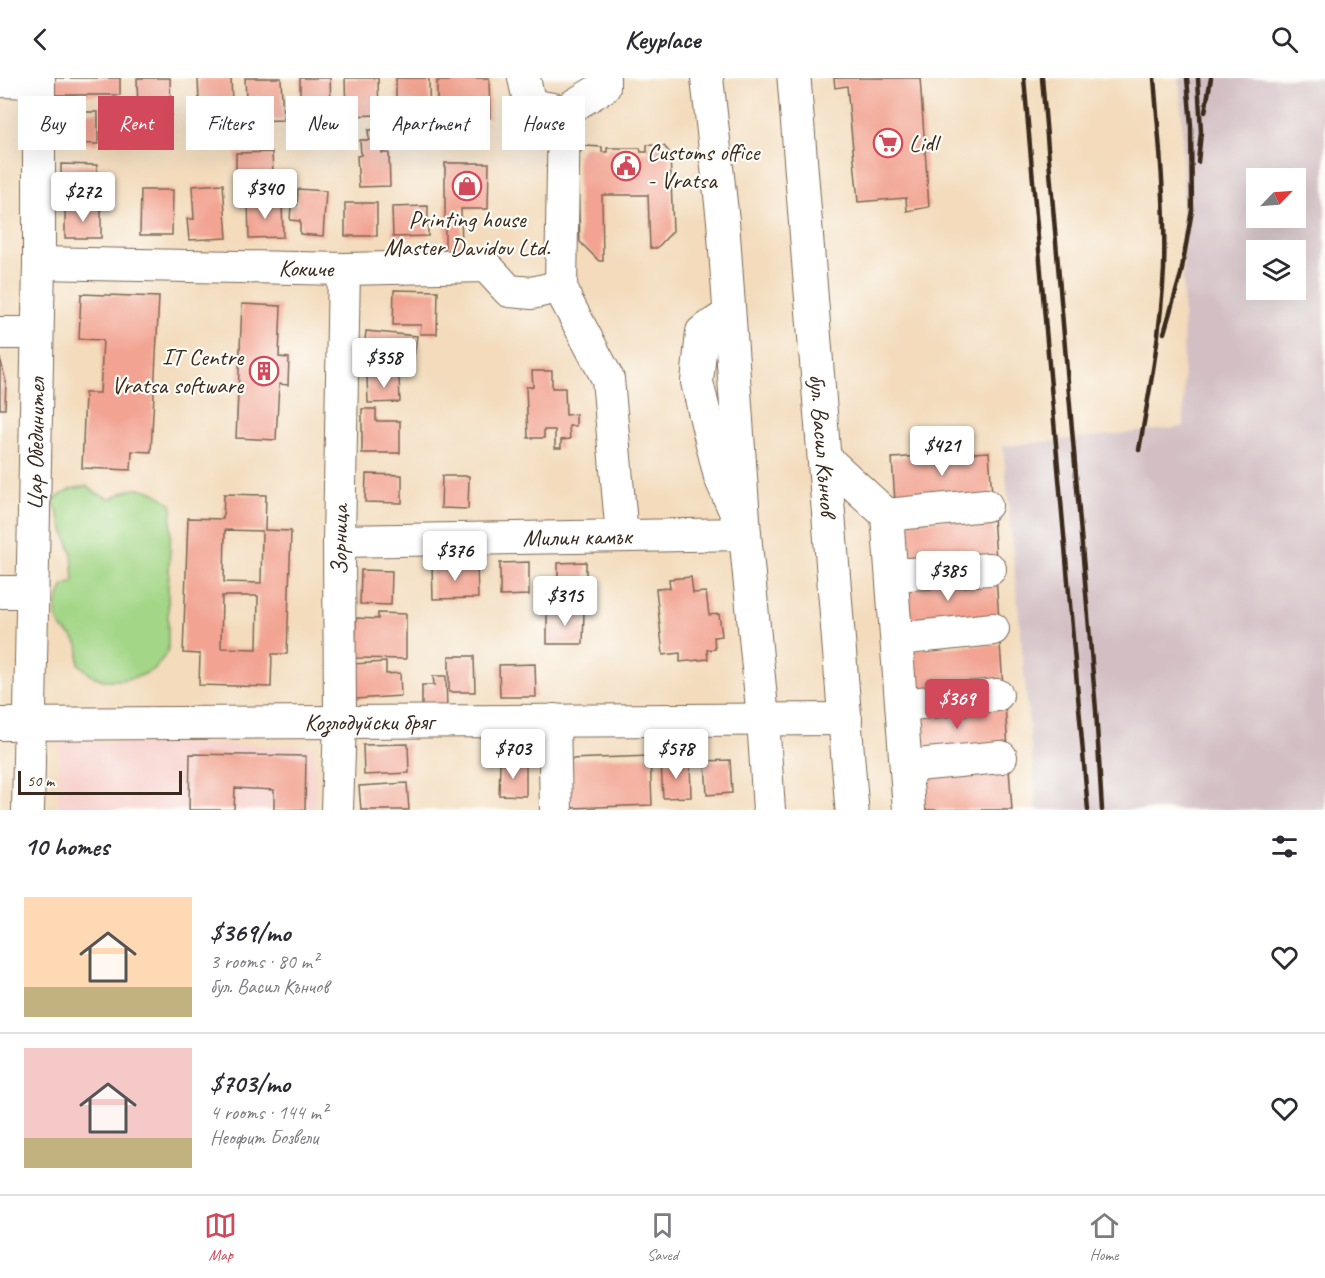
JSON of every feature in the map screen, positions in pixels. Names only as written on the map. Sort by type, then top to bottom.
[{"type":"main road","name":"бул. Васил Кънчов","points":[[794,78],[852,810]]},
{"type":"street","points":[[524,78],[528,96]]},
{"type":"street","points":[[585,98],[604,87],[604,78]]},
{"type":"street","points":[[707,78],[723,222],[745,534],[763,718],[768,810]]},
{"type":"street","points":[[0,81],[39,80]]},
{"type":"street","name":"Цар Обединител","points":[[28,810],[14,724],[31,592],[39,263],[39,80]]},
{"type":"street","points":[[563,150],[561,285],[566,300],[608,380],[622,536]]},
{"type":"street","name":"Кокиче","points":[[39,263],[344,269],[486,266],[509,291],[532,293],[561,285]]},
{"type":"street","name":"Зорница","points":[[337,810],[340,722],[339,541],[344,269]]},
{"type":"street","points":[[0,333],[37,333]]},
{"type":"street","points":[[824,457],[887,515],[909,810]]},
{"type":"street","points":[[887,515],[986,505]]},
{"type":"street","name":"Милин камък","points":[[339,541],[745,534]]},
{"type":"street","points":[[892,575],[990,569]]},
{"type":"street","points":[[0,592],[31,592]]},
{"type":"street","points":[[897,639],[993,629]]},
{"type":"street","points":[[902,705],[997,695]]},
{"type":"street","name":"Козлодуйски бряг","points":[[14,724],[846,719]]},
{"type":"street","points":[[554,720],[556,810]]},
{"type":"street","points":[[906,766],[1001,757]]},
{"type":"shaded area","points":[[1179,78],[1325,78],[1325,810],[1037,810],[1003,446],[1184,427],[1182,116]]},
{"type":"shaded area","points":[[60,741],[314,747],[315,810],[58,810]]},
{"type":"green space","points":[[87,486],[96,493],[111,499],[128,491],[142,489],[156,494],[172,505],[168,651],[155,669],[140,676],[121,680],[103,680],[91,675],[79,664],[77,642],[61,627],[56,616],[58,600],[64,585],[74,582],[72,553],[53,500],[71,489]]},
{"type":"building","points":[[53,78],[120,78],[120,95],[53,95]]},
{"type":"building","points":[[137,78],[170,78],[170,96],[137,96]]},
{"type":"building","points":[[198,78],[231,78],[232,96],[199,96]]},
{"type":"building","points":[[245,78],[281,78],[283,120],[274,120],[274,96],[246,96]]},
{"type":"building","points":[[300,78],[330,78],[331,96],[300,96]]},
{"type":"building","points":[[345,78],[378,78],[378,96],[370,96],[370,115],[358,116],[358,96],[345,96]]},
{"type":"building","points":[[396,78],[429,78],[429,96],[396,96]]},
{"type":"building","points":[[448,78],[489,78],[489,96],[437,96],[437,81],[448,81]]},
{"type":"building","name":"Lidl","points":[[834,78],[920,78],[929,207],[907,211],[906,198],[858,202],[847,86],[835,88]]},
{"type":"building","points":[[86,112],[98,112],[98,144],[86,144]]},
{"type":"building","points":[[368,130],[370,130],[370,150],[382,150],[382,153],[389,153],[390,186],[359,187],[357,156],[361,155],[360,140],[369,140]]},
{"type":"building","name":"Customs office - Vratsa","points":[[647,145],[664,146],[670,153],[673,231],[657,248],[650,248],[648,195],[602,195],[603,261],[599,261],[580,242],[577,156],[582,150],[585,150],[585,146],[602,147],[602,152],[607,152],[607,148],[640,148],[641,152],[647,152]]},
{"type":"building","points":[[272,152],[273,173],[236,174],[236,153]]},
{"type":"building","name":"Printing house Master Davidov Ltd.","points":[[445,163],[489,163],[488,209],[461,209],[462,252],[445,253]]},
{"type":"building","points":[[61,164],[97,165],[97,196],[61,196]]},
{"type":"building","points":[[223,184],[227,238],[189,240],[187,219],[194,219],[192,186]]},
{"type":"building","points":[[298,189],[326,191],[323,236],[300,234],[300,221],[290,220],[291,206],[297,205]]},
{"type":"building","points":[[141,190],[173,190],[172,235],[140,235]]},
{"type":"building","points":[[282,202],[283,237],[249,238],[248,203]]},
{"type":"building","points":[[345,203],[377,203],[377,236],[345,236]]},
{"type":"building","points":[[428,206],[428,236],[393,237],[392,207]]},
{"type":"building","points":[[65,209],[101,209],[101,238],[65,238]]},
{"type":"building","points":[[394,290],[438,291],[437,334],[420,334],[421,325],[393,325]]},
{"type":"building","points":[[81,294],[159,297],[151,452],[132,451],[131,470],[82,468],[85,393],[100,393],[103,340],[79,339]]},
{"type":"building","name":"IT Centre Vratsa software","points":[[242,304],[281,306],[279,357],[289,358],[288,385],[279,384],[276,440],[236,438]]},
{"type":"building","points":[[366,331],[417,336],[413,365],[363,359]]},
{"type":"building","points":[[0,358],[6,382],[5,409],[0,409]]},
{"type":"building","points":[[532,371],[552,371],[552,388],[565,388],[566,415],[576,414],[576,426],[569,426],[570,439],[561,440],[561,448],[555,448],[555,430],[544,430],[544,438],[528,438],[526,387],[533,387]]},
{"type":"building","points":[[399,376],[400,402],[368,403],[367,377]]},
{"type":"building","points":[[362,409],[376,409],[376,421],[400,421],[400,453],[362,453]]},
{"type":"building","points":[[989,452],[992,495],[895,502],[892,458]]},
{"type":"building","points":[[366,474],[402,475],[402,503],[365,502]]},
{"type":"building","points":[[442,476],[469,476],[468,509],[441,508]]},
{"type":"building","points":[[224,494],[266,495],[265,530],[291,531],[287,654],[272,654],[271,687],[199,685],[200,654],[183,653],[188,518],[223,519]],"holes":[[[225,530],[262,531],[261,583],[224,582]],[[222,596],[258,596],[257,649],[221,648]]]},
{"type":"building","points":[[993,516],[996,559],[898,566],[895,523]]},
{"type":"building","points":[[529,562],[529,595],[500,596],[500,563]]},
{"type":"building","points":[[586,562],[586,595],[558,596],[558,563]]},
{"type":"building","points":[[477,564],[478,598],[433,599],[432,565]]},
{"type":"building","points":[[361,570],[392,571],[391,605],[360,604]]},
{"type":"building","points":[[691,577],[693,593],[706,592],[709,615],[719,614],[722,636],[714,637],[715,649],[707,650],[708,659],[680,662],[680,653],[663,655],[656,589],[670,588],[669,579]]},
{"type":"building","points":[[996,577],[999,620],[901,627],[898,584]]},
{"type":"building","points":[[547,610],[584,611],[583,644],[547,644]]},
{"type":"building","points":[[378,613],[406,614],[406,659],[355,658],[356,618],[378,619]]},
{"type":"building","points":[[1000,644],[1003,687],[906,694],[903,650]]},
{"type":"building","points":[[449,656],[474,656],[475,692],[449,692]]},
{"type":"building","points":[[386,662],[386,674],[400,673],[401,696],[355,699],[352,664]]},
{"type":"building","points":[[535,664],[536,697],[500,697],[499,665]]},
{"type":"building","points":[[433,676],[446,676],[447,709],[422,712],[422,685],[434,685]]},
{"type":"building","points":[[1005,705],[1008,748],[910,755],[907,712]]},
{"type":"building","points":[[408,744],[409,773],[364,775],[363,745]]},
{"type":"building","points":[[190,754],[306,756],[305,810],[274,810],[274,790],[235,788],[234,810],[189,810]]},
{"type":"building","points":[[650,756],[652,805],[571,808],[569,759]]},
{"type":"building","points":[[730,760],[732,793],[707,795],[705,761]]},
{"type":"building","points":[[690,761],[691,797],[663,798],[661,763]]},
{"type":"building","points":[[500,763],[526,764],[526,796],[499,795]]},
{"type":"building","points":[[1009,769],[1012,810],[914,810],[912,776]]},
{"type":"building","points":[[407,783],[409,810],[361,810],[359,786]]},
{"type":"railway","points":[[1024,78],[1088,810]]},
{"type":"railway","points":[[1042,78],[1096,710],[1102,810]]},
{"type":"railway","points":[[1139,450],[1158,337],[1164,269],[1163,197],[1154,78]]},
{"type":"railway","points":[[1164,333],[1181,274],[1192,210],[1191,126],[1187,78]]},
{"type":"railway","points":[[1198,78],[1201,132],[1198,162]]},
{"type":"railway","points":[[1205,112],[1211,78]]},
{"type":"place","name":"Lidl","points":[[888,143]]},
{"type":"place","name":"Customs office - Vratsa","points":[[626,166]]},
{"type":"place","name":"Printing house Master Davidov Ltd.","points":[[467,186]]},
{"type":"place","name":"IT Centre Vratsa software","points":[[264,371]]}]
